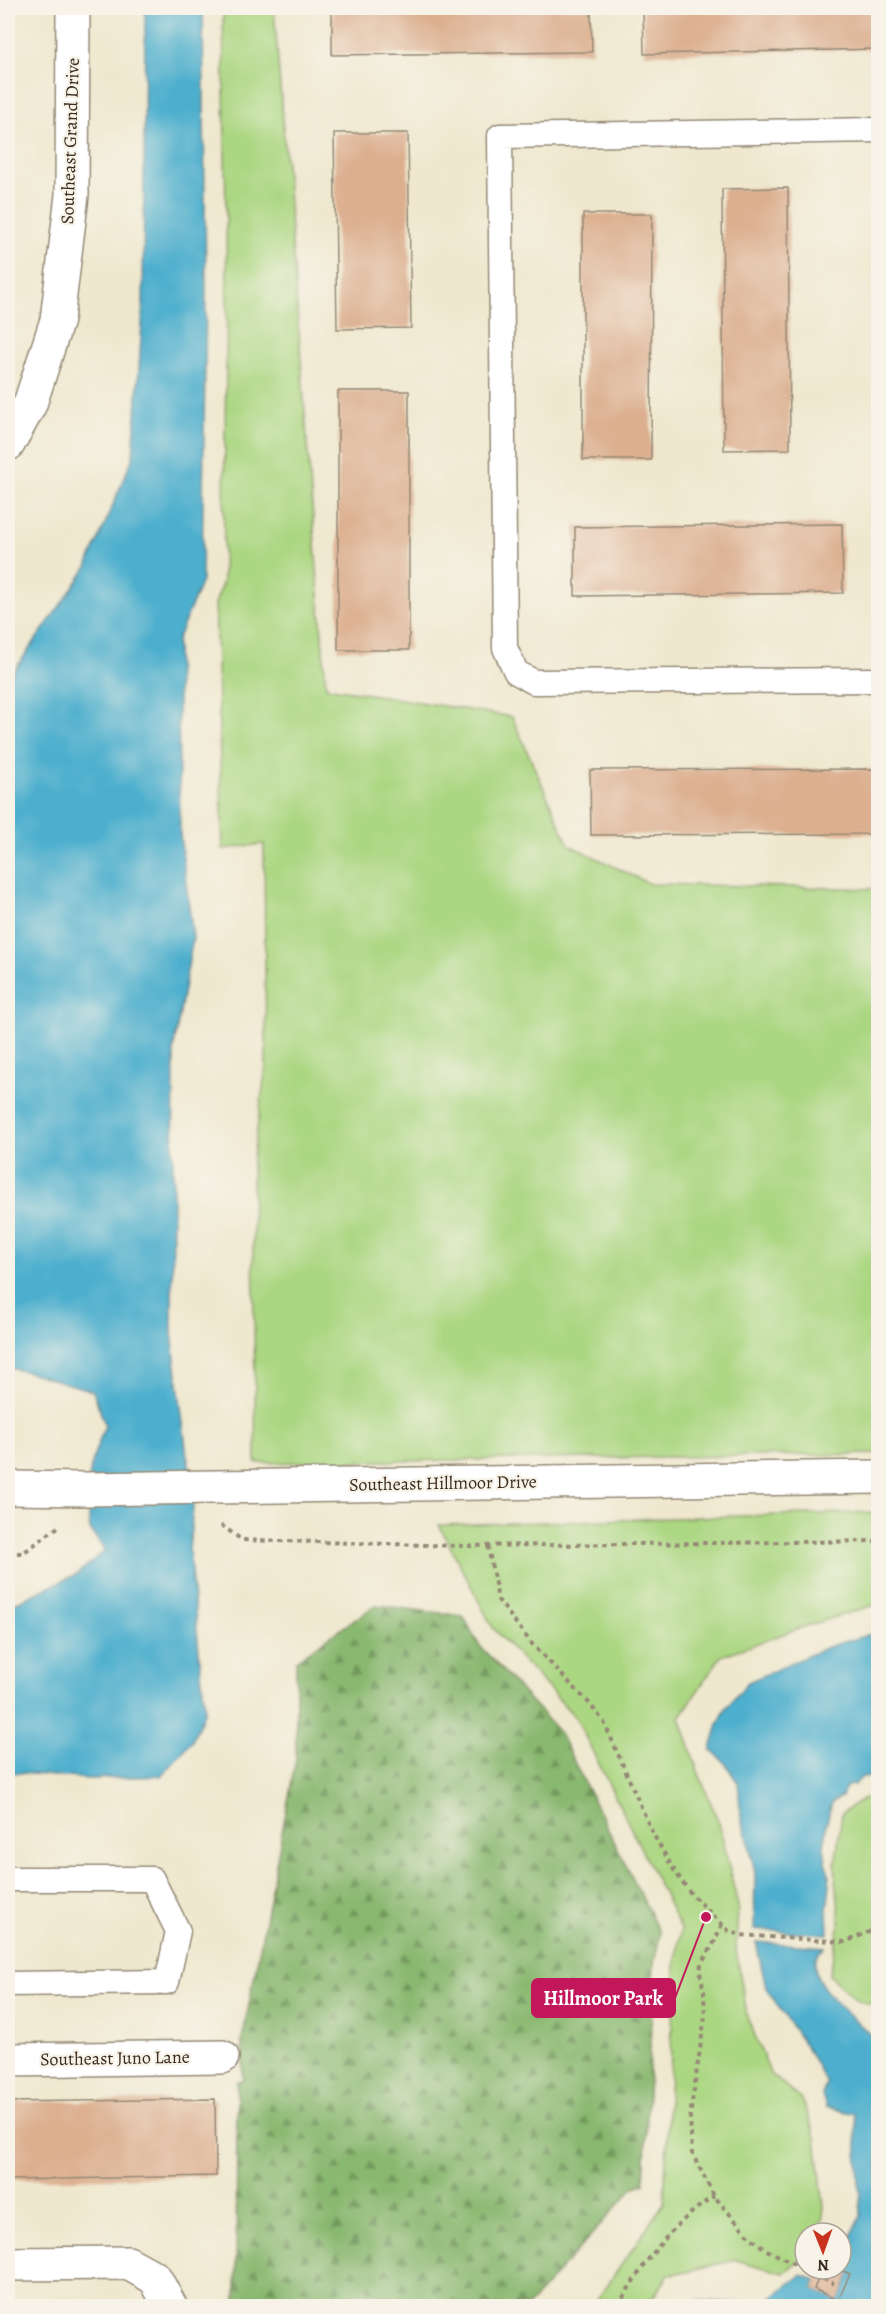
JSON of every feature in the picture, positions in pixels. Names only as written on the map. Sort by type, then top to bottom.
[{"type":"street","name":"Southeast Grand Drive","points":[[8,444],[30,404],[57,320],[72,195],[73,8]]},
{"type":"street","name":"Southeast Hillmoor Drive","points":[[8,1488],[86,1489],[879,1477]]},
{"type":"street","name":"Southeast Juno Lane","points":[[8,2060],[222,2057]]},
{"type":"street","points":[[8,2264],[128,2263],[155,2278],[170,2307]]},
{"type":"lane","points":[[879,130],[500,136],[505,648],[516,672],[534,682],[879,680]]},
{"type":"lane","points":[[8,1879],[152,1880],[178,1930],[167,1982],[8,1984]]},
{"type":"path","points":[[217,1522],[243,1540],[488,1546],[879,1541]]},
{"type":"path","points":[[8,1552],[23,1554],[63,1524]]},
{"type":"path","points":[[488,1546],[498,1600],[532,1644],[589,1703],[604,1722],[664,1856],[691,1894],[729,1931],[740,1935],[845,1942],[879,1928]]},
{"type":"path","points":[[722,1924],[701,1964],[705,2016],[690,2116],[692,2153],[714,2196],[749,2236],[765,2249],[834,2284]]},
{"type":"path","points":[[618,2307],[655,2249],[694,2211],[714,2196]]},
{"type":"green space","points":[[223,8],[274,8],[326,687],[512,717],[569,845],[650,884],[878,889],[878,1454],[256,1463],[252,1163],[266,1067],[264,844],[223,849],[215,604],[223,581],[227,292]]},
{"type":"green space","points":[[878,1512],[878,1604],[721,1656],[680,1717],[697,1769],[719,1823],[738,1906],[736,1949],[747,2016],[770,2073],[802,2100],[816,2138],[824,2208],[822,2221],[793,2221],[793,2265],[784,2273],[736,2260],[669,2275],[647,2306],[593,2306],[664,2203],[675,1965],[681,1929],[576,1718],[493,1628],[439,1525]]},
{"type":"green space","points":[[376,1605],[463,1616],[479,1645],[559,1732],[660,1933],[654,1964],[644,2184],[634,2187],[528,2306],[236,2306],[237,2081],[243,2080],[242,2041],[296,1759],[296,1660]]},
{"type":"green space","points":[[878,1790],[878,2006],[875,2006],[855,1999],[829,1975],[840,1923],[835,1866],[842,1813]]},
{"type":"water","points":[[145,8],[203,8],[206,293],[202,581],[177,640],[180,834],[193,938],[174,1046],[172,1333],[187,1456],[195,1487],[189,1550],[205,1711],[192,1741],[161,1776],[90,1779],[8,1772],[8,1606],[77,1574],[105,1550],[90,1530],[86,1489],[94,1455],[105,1425],[93,1391],[8,1368],[8,679],[86,569],[133,457],[143,308]]},
{"type":"water","points":[[878,1632],[878,1767],[870,1776],[862,1777],[854,1785],[846,1786],[842,1797],[832,1802],[824,1848],[830,1884],[827,1910],[828,1934],[754,1930],[755,1874],[749,1843],[741,1819],[738,1783],[725,1763],[711,1749],[718,1724],[726,1708],[748,1682],[830,1646]]},
{"type":"water","points":[[756,1942],[825,1947],[816,1958],[815,1969],[819,1980],[837,2003],[878,2041],[878,2306],[681,2306],[697,2301],[762,2304],[794,2281],[816,2281],[814,2289],[838,2301],[847,2281],[853,2281],[853,2232],[861,2216],[855,2114],[826,2107],[822,2095],[826,2083],[809,2052],[766,1988]]},
{"type":"building","points":[[332,8],[591,8],[592,52],[332,55]]},
{"type":"building","points":[[643,8],[878,8],[878,49],[644,54]]},
{"type":"building","points":[[334,133],[408,133],[411,328],[337,329]]},
{"type":"building","points":[[788,188],[790,449],[724,450],[722,189]]},
{"type":"building","points":[[583,214],[652,214],[651,460],[583,460]]},
{"type":"building","points":[[338,391],[409,391],[409,650],[338,650]]},
{"type":"building","points":[[842,524],[843,593],[575,596],[575,527]]},
{"type":"building","points":[[878,769],[878,834],[591,835],[590,770]]},
{"type":"building","points":[[215,2099],[216,2176],[8,2180],[8,2102]]},
{"type":"building","points":[[817,2281],[847,2281],[838,2301],[814,2289]]},
{"type":"place","name":"Hillmoor Park","points":[[706,1917]]}]
